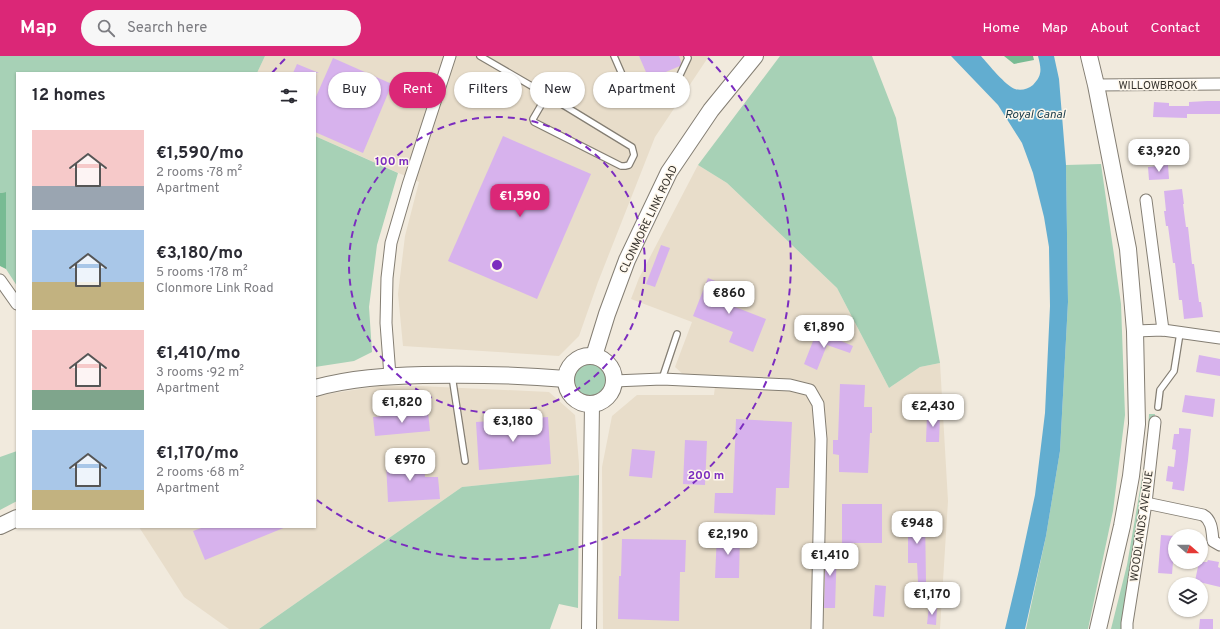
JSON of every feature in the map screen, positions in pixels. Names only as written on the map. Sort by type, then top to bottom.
[{"type":"main road","name":"CLONMORE LINK ROAD","points":[[594,356],[607,314],[627,260],[669,172],[712,110],[755,56]]},
{"type":"main road","points":[[1089,56],[1128,249],[1135,331],[1137,424],[1131,476],[1122,526],[1098,629]]},
{"type":"main road","points":[[594,356],[606,362],[613,374],[614,381],[613,388],[605,399],[592,404],[584,404],[577,400],[569,391],[566,379],[572,364],[578,359],[594,356]]},
{"type":"main road","points":[[316,388],[332,383],[357,379],[390,376],[451,374],[566,379]]},
{"type":"main road","points":[[0,526],[16,518]]},
{"type":"street","points":[[390,376],[386,323],[387,278],[391,243],[408,185],[450,56]]},
{"type":"street","name":"WILLOWBROOK","points":[[1096,85],[1220,84]]},
{"type":"street","points":[[1146,200],[1163,330]]},
{"type":"street","points":[[0,280],[16,303]]},
{"type":"street","points":[[1135,331],[1163,330],[1220,338]]},
{"type":"street","points":[[614,381],[662,379],[790,384],[810,390],[818,404],[821,439],[817,629]]},
{"type":"street","points":[[589,629],[592,404]]},
{"type":"street","name":"WOODLANDS AVENUE","points":[[1127,629],[1126,623],[1146,503],[1155,422]]},
{"type":"street","points":[[1146,503],[1207,517],[1210,524],[1213,541],[1220,545]]},
{"type":"lane","points":[[480,56],[530,85]]},
{"type":"lane","points":[[614,56],[631,95],[679,77],[688,58],[687,56]]},
{"type":"lane","points":[[547,95],[632,147],[634,155],[629,165],[622,166],[534,122],[533,119],[547,95]]},
{"type":"lane","points":[[1158,407],[1160,390],[1174,370],[1180,332]]},
{"type":"lane","points":[[662,379],[677,334]]},
{"type":"lane","points":[[451,374],[465,462]]},
{"type":"shaded area","points":[[265,56],[709,56],[690,84],[690,72],[593,72],[593,108],[674,108],[655,137],[598,282],[579,336],[559,356],[403,346],[398,294],[405,236],[419,182],[316,136],[316,72],[257,72]]},
{"type":"shaded area","points":[[698,165],[727,183],[837,288],[889,388],[920,367],[940,363],[948,501],[940,629],[603,629],[602,467],[612,416],[637,395],[714,395],[716,377],[686,377],[675,367],[692,322],[631,299],[639,278]]},
{"type":"shaded area","points":[[379,386],[419,386],[549,392],[575,415],[579,475],[462,487],[259,629],[229,629],[184,597],[140,528],[316,528],[316,396]]},
{"type":"green space","points":[[0,56],[265,56],[257,72],[16,72],[16,284],[6,269],[6,192],[0,193]]},
{"type":"green space","points":[[780,56],[872,56],[896,118],[940,363],[920,367],[889,388],[837,288],[727,183],[698,165]]},
{"type":"green space","points":[[1004,56],[1033,56],[1034,60],[1014,64]]},
{"type":"green space","points":[[316,136],[398,173],[377,245],[369,307],[372,352],[354,361],[316,367]]},
{"type":"green space","points":[[1101,164],[1121,304],[1125,415],[1113,511],[1088,629],[1026,629],[1046,536],[1060,451],[1068,302],[1066,165]]},
{"type":"green space","points":[[6,192],[6,269],[0,266],[0,193]]},
{"type":"green space","points":[[594,362],[603,367],[607,373],[607,387],[603,393],[594,398],[586,398],[577,393],[573,387],[572,376],[577,367],[583,363]]},
{"type":"green space","points":[[1149,414],[1155,414],[1122,629],[1111,629],[1127,565],[1147,449]]},
{"type":"green space","points":[[16,451],[16,502],[0,510],[0,457]]},
{"type":"green space","points":[[579,475],[578,608],[559,604],[550,629],[259,629],[462,487]]},
{"type":"water","name":"Royal Canal","points":[[951,56],[981,56],[1007,84],[1020,90],[1033,85],[1040,75],[1038,56],[1054,56],[1059,79],[1066,165],[1068,302],[1060,451],[1046,536],[1025,629],[1005,629],[1035,495],[1045,413],[1050,306],[1049,247],[1044,217],[1033,173],[1022,143],[998,105]]},
{"type":"building","points":[[639,56],[679,56],[681,62],[680,66],[666,72],[646,72]]},
{"type":"building","points":[[333,58],[365,72],[328,72],[328,108],[381,108],[381,79],[389,83],[389,91],[363,153],[316,132],[316,97]]},
{"type":"building","points":[[297,64],[319,73],[316,72],[293,72]]},
{"type":"building","points":[[1220,101],[1220,114],[1187,114],[1187,118],[1153,117],[1154,102],[1169,103],[1169,106],[1189,106],[1189,102]]},
{"type":"building","points":[[503,136],[591,174],[537,299],[448,261]]},
{"type":"building","points":[[1168,165],[1169,179],[1149,180],[1148,167]]},
{"type":"building","points":[[1182,189],[1192,264],[1194,264],[1199,302],[1201,302],[1203,317],[1184,319],[1182,300],[1179,300],[1175,263],[1173,263],[1168,226],[1166,226],[1164,211],[1166,211],[1164,191]]},
{"type":"building","points":[[661,245],[670,248],[655,287],[646,284]]},
{"type":"building","points":[[708,278],[735,289],[730,305],[766,319],[753,352],[729,342],[733,332],[693,316]]},
{"type":"building","points":[[817,331],[853,346],[850,353],[827,345],[817,370],[804,364]]},
{"type":"building","points":[[1199,355],[1220,359],[1220,376],[1196,372]]},
{"type":"building","points":[[840,384],[865,385],[864,407],[872,407],[872,433],[870,433],[868,473],[839,472],[839,455],[833,454],[833,440],[838,440]]},
{"type":"building","points":[[1185,395],[1215,399],[1213,417],[1182,412]]},
{"type":"building","points":[[428,412],[430,431],[375,436],[373,417]]},
{"type":"building","points":[[927,414],[940,415],[939,442],[926,442]]},
{"type":"building","points":[[548,417],[551,464],[479,470],[476,422]]},
{"type":"building","points":[[736,419],[792,422],[789,488],[776,488],[775,515],[714,513],[715,493],[733,493]]},
{"type":"building","points":[[1179,428],[1191,429],[1184,491],[1172,489],[1173,482],[1166,481],[1168,466],[1174,467],[1176,450],[1172,449],[1174,434],[1179,434]]},
{"type":"building","points":[[685,440],[707,441],[705,485],[683,484]]},
{"type":"building","points":[[632,449],[655,451],[652,478],[629,476]]},
{"type":"building","points":[[424,460],[425,477],[438,477],[440,499],[388,502],[386,462]]},
{"type":"building","points":[[842,504],[882,504],[882,543],[842,543]]},
{"type":"building","points":[[908,516],[925,516],[926,582],[918,582],[917,563],[908,563]]},
{"type":"building","points":[[201,528],[284,528],[205,560],[193,531]]},
{"type":"building","points":[[717,534],[740,534],[739,578],[715,578]]},
{"type":"building","points":[[1161,535],[1168,536],[1168,569],[1172,569],[1172,574],[1158,573]]},
{"type":"building","points":[[622,539],[686,540],[685,572],[680,572],[679,621],[618,619]]},
{"type":"building","points":[[826,545],[837,546],[835,608],[824,608]]},
{"type":"building","points":[[1208,560],[1219,562],[1220,587],[1208,584],[1208,577],[1196,577],[1198,569],[1208,569]]},
{"type":"building","points":[[875,585],[886,586],[884,617],[873,616]]},
{"type":"building","points":[[929,606],[937,607],[936,625],[927,624]]},
{"type":"building","points":[[1200,619],[1213,619],[1213,629],[1199,629]]}]
